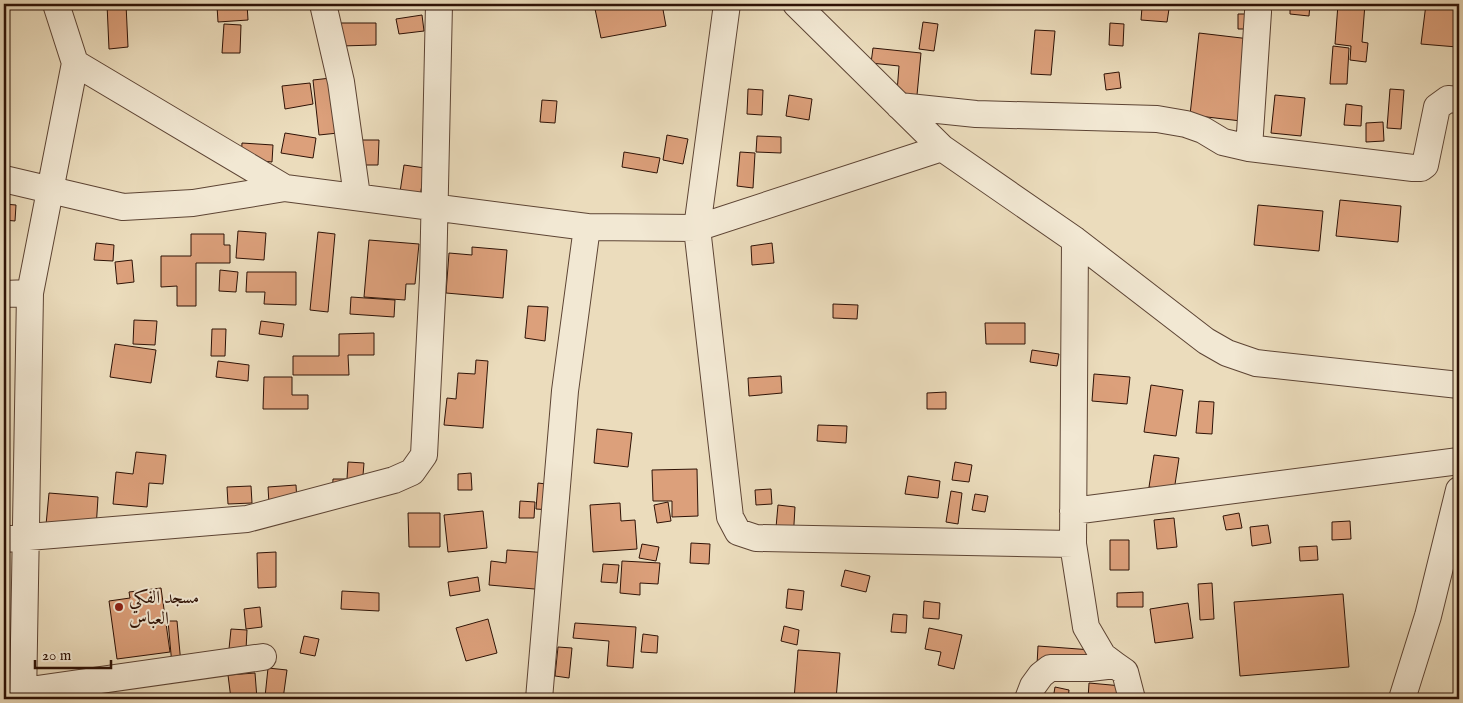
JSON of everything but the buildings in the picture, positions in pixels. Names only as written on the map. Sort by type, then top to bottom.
[{"type":"street","points":[[56,4],[75,63],[52,189],[30,293],[14,537],[23,695],[263,657]]},
{"type":"street","points":[[323,4],[341,82],[357,196]]},
{"type":"street","points":[[14,537],[202,524],[247,519],[394,480],[412,472],[424,455],[433,278],[440,4]]},
{"type":"street","points":[[727,4],[697,228],[730,518],[738,532],[756,538],[1073,544]]},
{"type":"street","points":[[796,4],[942,148],[1076,240],[1206,341],[1227,353],[1256,363],[1459,386]]},
{"type":"street","points":[[1248,148],[1258,12]]},
{"type":"street","points":[[75,63],[285,188]]},
{"type":"street","points":[[899,106],[976,114],[1158,120],[1186,124],[1204,130],[1223,142],[1248,148],[1358,163],[1422,168],[1427,160],[1437,107],[1441,102],[1448,99],[1459,100]]},
{"type":"street","points":[[4,179],[123,207],[193,203],[285,188],[357,196],[434,209],[587,227],[697,228],[942,148]]},
{"type":"street","points":[[539,699],[565,391],[587,227]]},
{"type":"street","points":[[1076,240],[1073,544],[1086,628],[1103,656],[1125,672],[1132,699]]},
{"type":"street","points":[[4,294],[30,293]]},
{"type":"street","points":[[1072,511],[1459,461]]},
{"type":"street","points":[[1402,699],[1428,616],[1459,490]]},
{"type":"street","points":[[1028,699],[1037,680],[1050,668],[1090,668],[1114,665]]},
{"type":"place","name":"مسجد الفكي العباس","points":[[119,607]]}]
